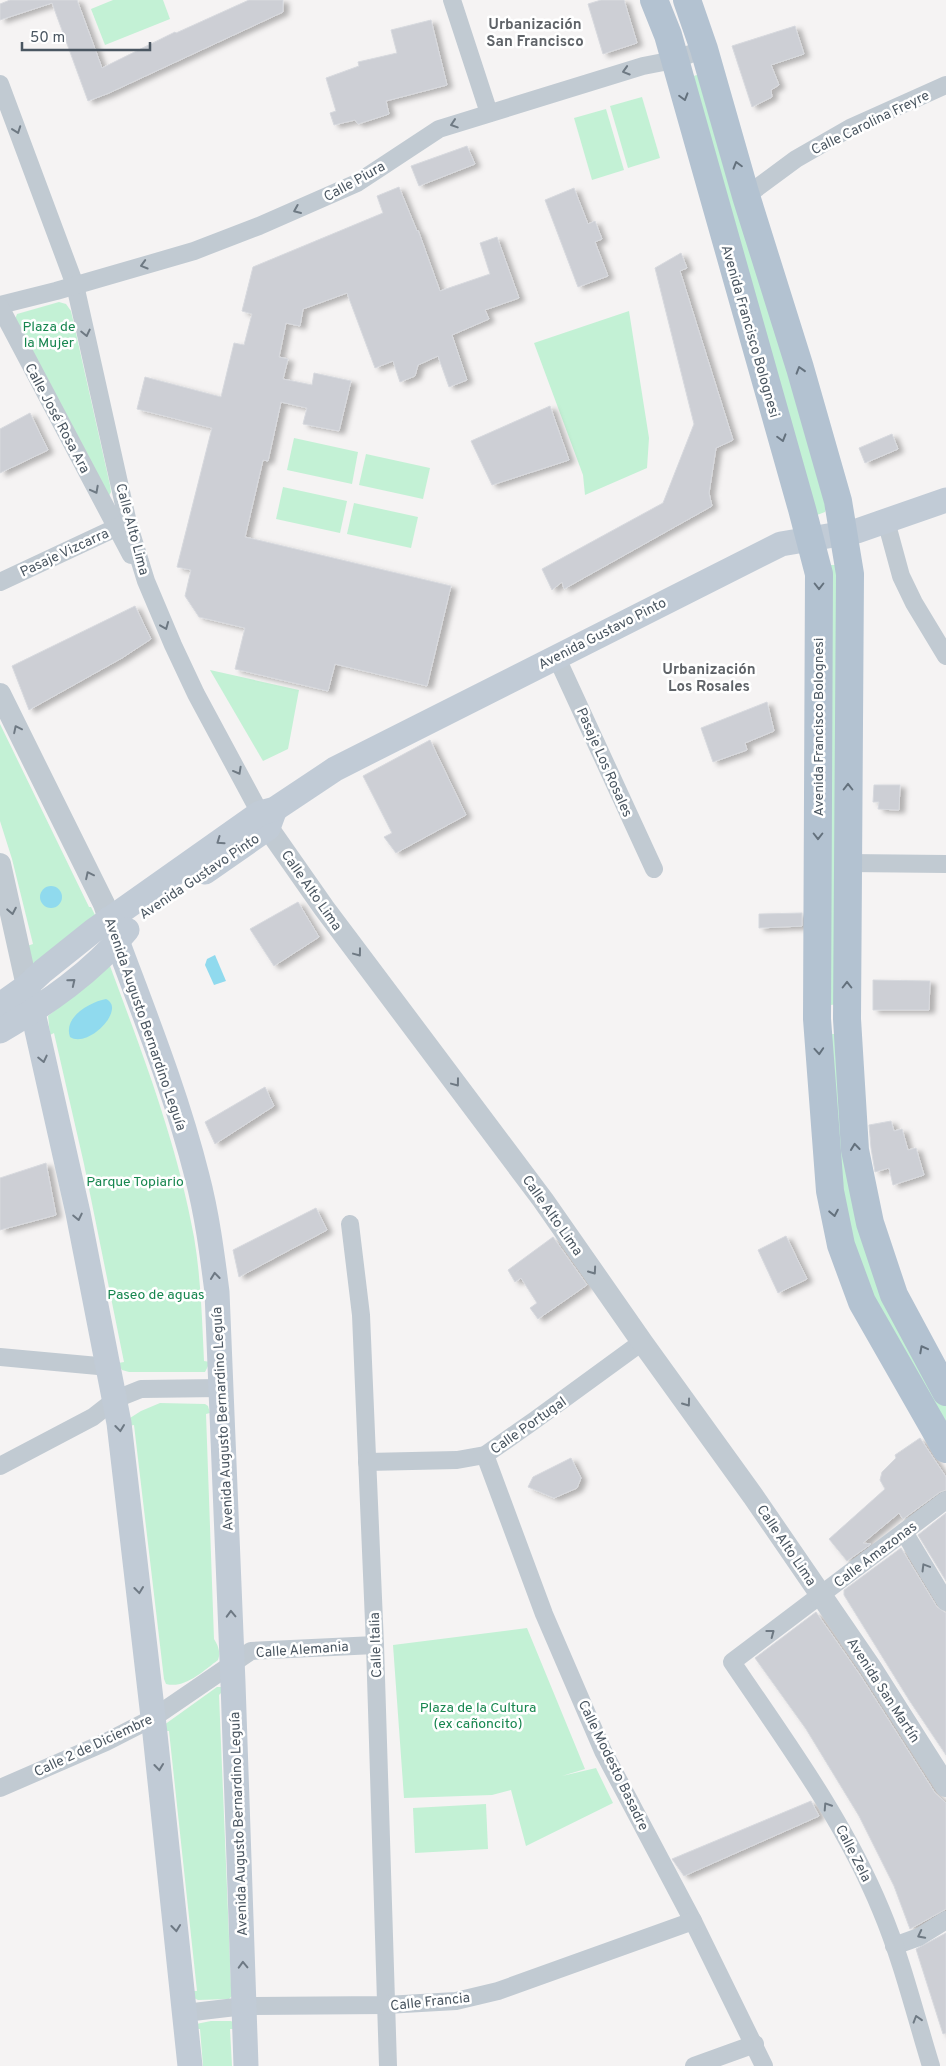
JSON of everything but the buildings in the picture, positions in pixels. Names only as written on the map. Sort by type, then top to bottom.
[{"type":"main road","name":"Avenida Francisco Bolognesi","points":[[654,0],[668,36],[819,574],[817,1020],[830,1191],[841,1245],[862,1302],[946,1449]]},
{"type":"main road","points":[[687,0],[704,48],[746,196],[797,359],[838,501],[850,574],[847,1019],[854,1150],[870,1223],[894,1295],[946,1392]]},
{"type":"main road","name":"Avenida Gustavo Pinto","points":[[0,1005],[27,986],[47,967],[113,930],[335,769],[781,544],[843,533],[886,521],[946,500]]},
{"type":"main road","name":"Avenida Gustavo Pinto","points":[[0,1031],[51,999],[103,957],[113,930]]},
{"type":"main road","name":"Avenida Augusto Bernardino Leguía","points":[[113,930],[176,1101],[197,1176],[211,1244],[216,1292],[221,1388],[246,2066]]},
{"type":"main road","points":[[27,986],[78,1213],[108,1368],[116,1399],[154,1718],[190,2066]]},
{"type":"main road","points":[[817,1020],[847,1019]]},
{"type":"street","points":[[452,0],[489,113]]},
{"type":"street","name":"Calle Piura","points":[[0,306],[194,251],[259,226],[357,183],[439,129],[643,66],[674,60],[704,48]]},
{"type":"street","name":"Calle Alto Lima","points":[[0,84],[75,286],[122,526],[172,645],[196,694],[324,908],[543,1200],[642,1342],[754,1496],[821,1595]]},
{"type":"street","name":"Calle Carolina Freyre","points":[[746,196],[796,159],[842,133],[946,85]]},
{"type":"street","name":"Calle José Rosa Ara","points":[[0,306],[122,526]]},
{"type":"street","points":[[886,521],[901,576],[914,603],[946,656]]},
{"type":"street","name":"Pasaje Vizcarra","points":[[0,582],[122,526]]},
{"type":"street","name":"Pasaje Los Rosales","points":[[556,656],[654,869]]},
{"type":"street","name":"Avenida Augusto Bernardino Leguía","points":[[0,694],[99,895],[113,930]]},
{"type":"street","points":[[848,863],[946,864]]},
{"type":"street","points":[[0,864],[27,986]]},
{"type":"street","name":"Calle Italia","points":[[350,1224],[361,1315],[375,1645],[388,2066]]},
{"type":"street","name":"Calle Portugal","points":[[366,1462],[457,1460],[484,1455],[642,1342]]},
{"type":"street","points":[[0,1357],[108,1368]]},
{"type":"street","points":[[0,1466],[94,1417],[116,1399],[141,1389],[221,1388]]},
{"type":"street","name":"Calle Modesto Basadre","points":[[484,1455],[544,1614],[603,1751],[693,1921],[755,2044],[764,2066]]},
{"type":"street","name":"Calle Amazonas","points":[[732,1662],[946,1500]]},
{"type":"street","points":[[904,1532],[946,1602]]},
{"type":"street","name":"Avenida San Martín","points":[[821,1595],[871,1668],[946,1786]]},
{"type":"street","name":"Calle Alemania","points":[[232,1662],[251,1651],[375,1645]]},
{"type":"street","name":"Calle 2 de Diciembre","points":[[0,1788],[106,1742],[154,1718],[232,1662]]},
{"type":"street","name":"Calle Zela","points":[[732,1662],[839,1824],[882,1911],[931,2066]]},
{"type":"street","points":[[894,1946],[919,1937],[946,1920]]},
{"type":"street","name":"Calle Francia","points":[[185,2013],[244,2006],[386,2006],[456,2001],[498,1991],[693,1921]]},
{"type":"street","points":[[694,2066],[755,2044]]},
{"type":"green space","points":[[113,0],[163,0],[170,19],[105,45],[91,9]]},
{"type":"green space","points":[[700,74],[829,502],[825,512],[817,515],[687,78]]},
{"type":"green space","points":[[642,97],[660,158],[628,168],[610,106]]},
{"type":"green space","points":[[606,109],[624,170],[592,180],[574,118]]},
{"type":"green space","name":"Plaza de la Mujer","points":[[59,302],[66,304],[71,311],[110,485],[111,492],[109,496],[14,322],[17,314]]},
{"type":"green space","points":[[629,311],[649,438],[647,468],[585,495],[583,475],[534,343]]},
{"type":"green space","points":[[294,438],[358,452],[352,484],[287,470]]},
{"type":"green space","points":[[366,454],[430,468],[423,499],[359,485]]},
{"type":"green space","points":[[283,487],[347,501],[340,533],[276,519]]},
{"type":"green space","points":[[354,503],[418,517],[411,548],[347,534]]},
{"type":"green space","points":[[830,565],[835,565],[841,573],[837,1004],[831,1005],[824,999]]},
{"type":"green space","points":[[210,670],[299,690],[288,749],[263,761]]},
{"type":"green space","points":[[0,724],[89,907],[91,907],[95,915],[35,965],[31,964],[27,946],[33,944],[12,859],[0,821]]},
{"type":"green space","name":"Parque Topiario","points":[[110,966],[169,1133],[187,1202],[198,1268],[204,1361],[210,1362],[205,1372],[129,1372],[122,1370],[118,1363],[124,1362],[84,1164],[54,1033],[50,1035],[48,1016]]},
{"type":"green space","points":[[831,1034],[837,1034],[848,1145],[946,1404],[946,1437],[848,1249]]},
{"type":"green space","points":[[160,1403],[205,1404],[208,1406],[210,1413],[206,1414],[214,1639],[219,1649],[219,1657],[218,1660],[187,1682],[173,1685],[166,1684],[164,1679],[134,1425],[129,1426],[130,1418]]},
{"type":"green space","name":"Plaza de la Cultura (ex cañoncito)","points":[[527,1628],[585,1769],[562,1776],[596,1768],[613,1803],[526,1846],[511,1790],[492,1795],[404,1798],[393,1645]]},
{"type":"green space","points":[[217,1687],[222,1687],[223,1691],[219,1695],[231,1985],[233,1995],[229,1999],[198,2000],[194,1998],[193,1991],[197,1991],[169,1731],[164,1731],[164,1725]]},
{"type":"green space","points":[[486,1804],[488,1849],[415,1853],[413,1808]]},
{"type":"green space","points":[[211,2021],[231,2021],[234,2023],[235,2029],[230,2029],[232,2066],[203,2066],[200,2029],[196,2029],[196,2024]]},
{"type":"water","points":[[51,886],[61,893],[62,897],[55,907],[51,908],[41,901],[40,897],[47,887]]},
{"type":"water","points":[[215,955],[226,981],[214,985],[205,965],[207,959]]},
{"type":"water","points":[[106,999],[111,1004],[112,1011],[109,1019],[103,1026],[86,1038],[70,1037],[70,1023],[74,1017],[93,1003]]},
{"type":"district","name":"Urbanización San Francisco","points":[[535,32]]},
{"type":"district","name":"Urbanización Los Rosales","points":[[709,678]]},
{"type":"park label","name":"Paseo de aguas","points":[[156,1294]]}]
